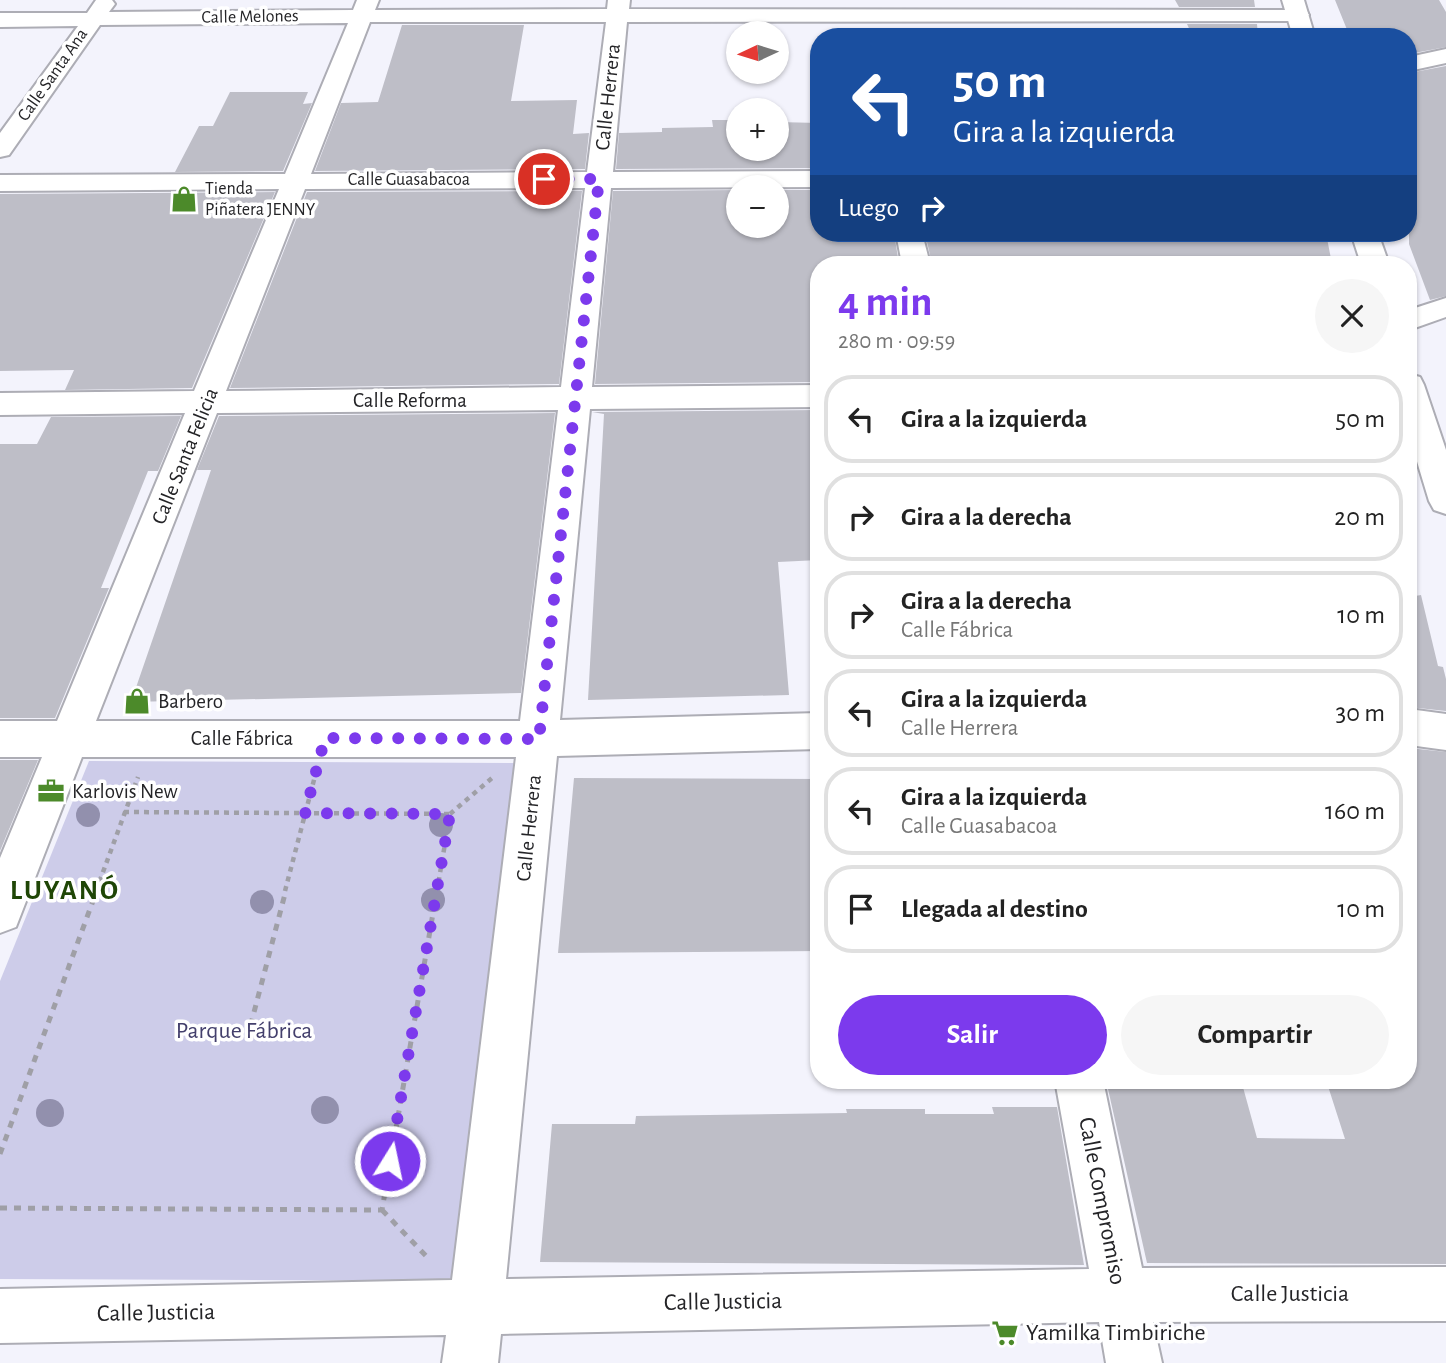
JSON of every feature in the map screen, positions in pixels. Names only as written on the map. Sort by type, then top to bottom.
[{"type":"street","name":"Calle Santa Felicia","points":[[0,911],[365,8]]},
{"type":"street","name":"Calle Melones","points":[[0,20],[100,9],[617,8],[868,17],[1295,8]]},
{"type":"street","name":"Calle Herrera","points":[[470,1363],[577,399],[617,8]]},
{"type":"street","points":[[1295,8],[1301,28]]},
{"type":"street","name":"Calle Santa Ana","points":[[0,150],[100,9]]},
{"type":"street","points":[[1417,62],[1446,56]]},
{"type":"street","name":"Calle Guasabacoa","points":[[0,183],[810,179]]},
{"type":"street","points":[[1417,317],[1446,307]]},
{"type":"street","name":"Calle Reforma","points":[[0,404],[810,396]]},
{"type":"street","points":[[1417,410],[1446,501]]},
{"type":"street","points":[[1417,728],[1446,732]]},
{"type":"street","name":"Calle Fábrica","points":[[0,739],[539,739],[810,731]]},
{"type":"street","name":"Calle Compromiso","points":[[1081,1089],[1134,1363]]},
{"type":"street","name":"Calle Justicia","points":[[0,1316],[1121,1295],[1446,1294]]},
{"type":"path","points":[[247,1039],[325,738]]},
{"type":"path","points":[[0,1154],[124,812],[450,814],[382,1210],[0,1208]]},
{"type":"green space","name":"Parque Fábrica","points":[[89,761],[524,763],[457,1281],[0,1279],[0,981]]},
{"type":"building","points":[[1175,0],[1254,0],[1255,7],[1179,7]]},
{"type":"building","points":[[1335,0],[1439,0],[1446,12],[1446,47],[1417,52],[1417,28],[1346,28]]},
{"type":"building","points":[[1187,24],[1257,24],[1257,28],[1189,28]]},
{"type":"building","points":[[402,25],[524,25],[511,101],[577,100],[573,134],[589,133],[585,169],[315,171],[341,103],[378,102]]},
{"type":"building","points":[[1446,66],[1446,296],[1430,300],[1417,265],[1417,256],[1414,256],[1409,244],[1417,242],[1417,71]]},
{"type":"building","points":[[230,92],[308,92],[303,104],[312,103],[283,171],[175,172],[199,126],[213,126]]},
{"type":"building","points":[[712,120],[726,120],[726,161],[789,161],[789,122],[810,123],[810,168],[616,169],[619,133],[662,132],[662,128],[713,127]]},
{"type":"building","points":[[726,190],[726,238],[789,238],[789,190],[810,190],[810,242],[895,242],[898,256],[810,256],[810,382],[595,384],[613,191]]},
{"type":"building","points":[[582,191],[559,384],[230,388],[307,192]]},
{"type":"building","points":[[275,192],[192,388],[65,390],[74,370],[0,371],[0,194]]},
{"type":"building","points":[[927,242],[1328,242],[1330,256],[930,256]]},
{"type":"building","points":[[810,410],[810,560],[778,562],[789,695],[588,700],[604,414],[592,412]]},
{"type":"building","points":[[555,413],[521,693],[131,702],[211,470],[197,470],[219,416]]},
{"type":"building","points":[[181,416],[158,471],[148,471],[101,588],[109,588],[55,718],[0,718],[0,444],[37,444],[51,417]]},
{"type":"building","points":[[1421,595],[1438,666],[1443,667],[1446,679],[1446,711],[1417,708],[1417,596]]},
{"type":"building","points":[[1417,749],[1446,752],[1446,1264],[1147,1263],[1108,1089],[1243,1089],[1257,1138],[1345,1139],[1329,1089],[1417,1089]]},
{"type":"building","points":[[0,760],[38,760],[0,851]]},
{"type":"building","points":[[574,778],[810,779],[810,951],[558,953]]},
{"type":"building","points":[[992,1107],[1057,1107],[1084,1265],[540,1262],[552,1124],[635,1124],[636,1116],[847,1113],[846,1109],[925,1109],[925,1114],[994,1114]]},
{"type":"place","name":"Tienda Piñatera JENNY","points":[[184,199]]},
{"type":"place","name":"Barbero","points":[[137,701]]},
{"type":"place","name":"Karlovis New","points":[[51,791]]},
{"type":"place","name":"Yamilka Timbiriche","points":[[1005,1333]]},
{"type":"district","name":"LUYANÓ","points":[[65,891]]},
{"type":"route","points":[[390,1161],[450,814],[305,813],[325,738],[539,739],[599,179],[544,179]]}]
